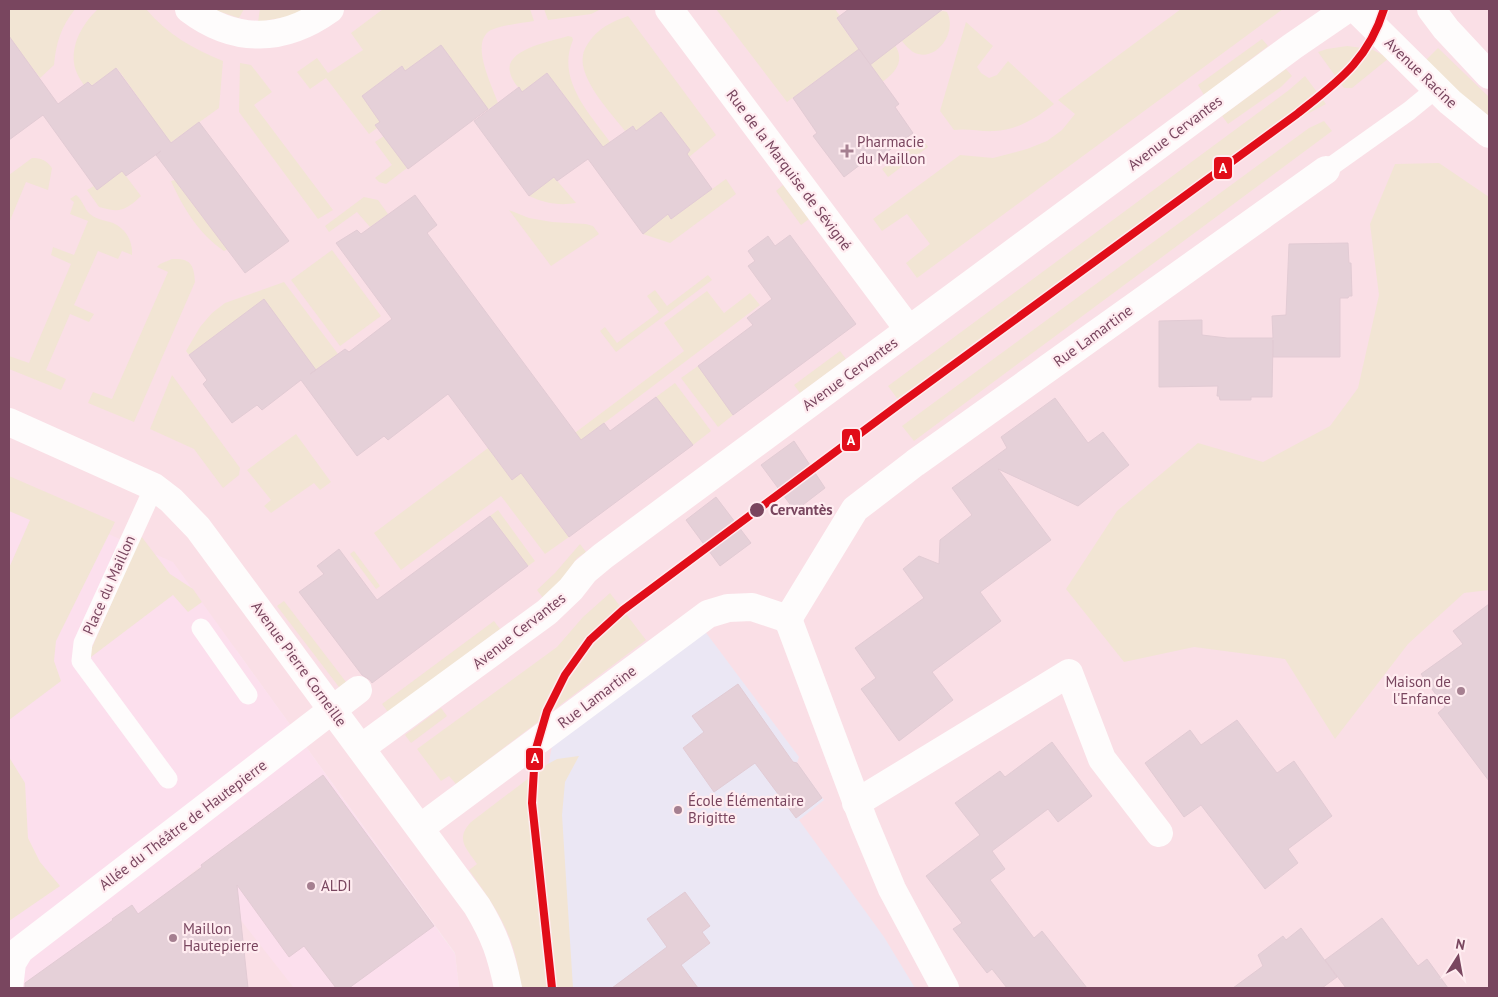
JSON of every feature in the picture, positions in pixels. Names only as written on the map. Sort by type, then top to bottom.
[{"type":"street","points":[[189,9],[205,20],[223,27],[263,36],[289,30],[312,21],[330,9]]},
{"type":"street","name":"Rue de la Marquise de Sévigné","points":[[669,9],[909,330]]},
{"type":"street","name":"Avenue Cervantes","points":[[361,748],[547,612],[571,589],[585,571],[603,556],[1292,46],[1347,9]]},
{"type":"street","name":"Avenue Racine","points":[[1356,9],[1450,102],[1489,134]]},
{"type":"street","points":[[1430,9],[1489,75]]},
{"type":"street","name":"Rue Lamartine","points":[[420,828],[708,614],[728,608],[752,607],[788,619],[855,510],[915,464],[1326,170]]},
{"type":"street","name":"Avenue Pierre Corneille","points":[[9,422],[154,487],[171,500],[198,528],[477,906],[491,929],[501,955],[508,988]]},
{"type":"street","points":[[788,619],[856,803],[892,889],[945,988]]},
{"type":"street","points":[[856,803],[1069,673],[1102,759],[1158,833]]},
{"type":"street","name":"Allée du Théâtre de Hautepierre","points":[[11,975],[20,950],[358,690]]},
{"type":"lane","name":"Rue Lamartine","points":[[1326,170],[1409,111],[1437,88]]},
{"type":"lane","name":"Place du Maillon","points":[[154,487],[82,643],[81,661],[168,779]]},
{"type":"lane","points":[[201,628],[248,695]]},
{"type":"shaded area","points":[[9,9],[1489,9],[1489,988],[459,988],[455,953],[234,647],[446,988],[9,988]]},
{"type":"shaded area","points":[[9,9],[75,9],[66,22],[60,36],[54,65],[40,78],[9,39]]},
{"type":"shaded area","points":[[98,9],[146,9],[181,40],[223,61],[219,108],[166,146],[145,107],[117,68],[91,86],[84,85],[77,73],[74,62],[75,45],[82,29]]},
{"type":"shaded area","points":[[212,9],[244,9],[239,18]]},
{"type":"shaded area","points":[[260,9],[306,9],[291,16],[258,22]]},
{"type":"shaded area","points":[[383,9],[530,9],[534,21],[496,28],[485,36],[482,44],[482,54],[487,75],[498,103],[484,112],[466,87],[470,84],[441,45],[405,71],[401,66],[362,96],[380,122],[377,128],[369,134],[326,78],[310,89],[297,72],[317,58],[328,73],[363,50],[351,33]]},
{"type":"shaded area","points":[[544,9],[601,9],[591,14],[548,20]]},
{"type":"shaded area","points":[[716,9],[835,9],[840,16],[837,19],[862,54],[833,68],[787,102]]},
{"type":"shaded area","points":[[1181,9],[1283,9],[917,278],[906,263],[930,244],[907,214],[882,231],[873,219],[960,155],[993,158],[1027,149],[1047,141],[1062,130],[1075,114],[1058,100]]},
{"type":"shaded area","points":[[939,12],[947,12],[950,20],[949,29],[947,37],[936,50],[929,54],[921,55],[907,47],[902,41]]},
{"type":"shaded area","points":[[628,16],[716,135],[689,157],[687,154],[690,150],[661,112],[636,131],[632,126],[625,131],[597,96],[586,75],[583,55],[589,42],[604,27]]},
{"type":"shaded area","points":[[966,22],[993,46],[977,67],[981,73],[989,78],[997,75],[1008,61],[1054,104],[1041,114],[1019,126],[989,131],[954,130],[940,111]]},
{"type":"shaded area","points":[[568,36],[572,37],[573,40],[569,54],[569,68],[577,95],[610,142],[599,151],[577,112],[547,73],[522,92],[514,82],[510,72],[510,64],[514,57],[522,52],[531,47]]},
{"type":"shaded area","points":[[1262,39],[1268,46],[1204,95],[1198,85]]},
{"type":"shaded area","points":[[892,41],[899,53],[898,64],[888,78],[882,82],[867,60]]},
{"type":"shaded area","points":[[1347,46],[1371,49],[1389,58],[1352,88],[1344,88],[1318,52]]},
{"type":"shaded area","points":[[1438,48],[1489,97],[1489,124],[1423,63]]},
{"type":"shaded area","points":[[240,63],[251,65],[272,92],[254,105],[333,210],[318,219],[239,112]]},
{"type":"shaded area","points":[[1286,69],[1292,76],[1281,87],[1228,124],[1222,116]]},
{"type":"shaded area","points":[[1305,76],[1326,104],[1298,119],[904,408],[888,386],[1289,90]]},
{"type":"shaded area","points":[[1324,121],[1332,131],[914,441],[902,426],[1309,128]]},
{"type":"shaded area","points":[[384,136],[407,168],[386,184],[379,182],[375,178],[392,165],[375,142]]},
{"type":"shaded area","points":[[922,138],[928,147],[888,177],[882,169]]},
{"type":"shaded area","points":[[32,158],[43,160],[52,168],[48,190],[26,182],[9,223],[9,175]]},
{"type":"shaded area","points":[[1439,163],[1489,197],[1489,590],[1464,593],[1408,644],[1335,739],[1285,659],[1194,647],[1124,662],[1066,589],[1117,511],[1198,443],[1263,462],[1330,426],[1358,388],[1379,295],[1370,224],[1395,164]]},
{"type":"shaded area","points":[[122,171],[141,196],[126,208],[112,210],[99,207],[87,190],[94,186],[97,190]]},
{"type":"shaded area","points":[[554,177],[576,203],[552,203],[529,196]]},
{"type":"shaded area","points":[[726,179],[736,194],[670,243],[643,234],[668,214],[671,219]]},
{"type":"shaded area","points":[[175,180],[228,249],[224,251],[199,228],[181,201],[171,181]]},
{"type":"shaded area","points":[[783,185],[809,219],[801,225],[776,191]]},
{"type":"shaded area","points":[[76,195],[90,214],[98,219],[113,223],[125,232],[130,240],[132,255],[122,251],[118,259],[98,251],[74,305],[94,314],[89,322],[70,314],[46,370],[66,379],[61,390],[9,369],[9,356],[29,363],[71,264],[51,255],[53,247],[74,255],[88,221],[70,214],[74,202],[70,199]]},
{"type":"shaded area","points":[[364,197],[378,200],[388,214],[370,227],[357,212],[329,232],[325,226]]},
{"type":"shaded area","points":[[509,210],[529,218],[552,222],[586,224],[593,226],[599,234],[551,266]]},
{"type":"shaded area","points":[[332,250],[381,316],[340,346],[291,280]]},
{"type":"shaded area","points":[[172,259],[187,261],[190,264],[194,271],[195,282],[134,422],[88,403],[93,392],[112,399],[168,272],[157,267]]},
{"type":"shaded area","points":[[708,275],[712,280],[616,352],[600,331],[605,327],[617,343],[659,312],[647,296],[655,290],[667,306]]},
{"type":"shaded area","points":[[284,282],[338,354],[311,373],[228,326],[189,355],[186,351],[200,327],[212,313],[225,303]]},
{"type":"shaded area","points":[[707,291],[724,313],[750,293],[760,305],[595,430],[559,477],[536,494],[569,537],[545,554],[501,496],[401,570],[374,533],[488,448],[512,480],[684,351],[664,323]]},
{"type":"shaded area","points":[[840,351],[846,359],[800,393],[794,385]]},
{"type":"shaded area","points":[[698,366],[733,415],[718,427],[681,378]]},
{"type":"shaded area","points":[[172,375],[240,468],[239,475],[223,488],[194,449],[150,429]]},
{"type":"shaded area","points":[[675,383],[711,431],[693,445],[656,397]]},
{"type":"shaded area","points":[[296,434],[331,482],[320,490],[314,483],[271,513],[264,506],[271,500],[247,470]]},
{"type":"shaded area","points":[[9,476],[115,522],[56,641],[54,661],[61,681],[9,720],[9,568],[30,520],[9,511]]},
{"type":"shaded area","points":[[9,491],[173,562],[455,954],[459,988],[294,988],[199,867],[138,914],[112,919],[118,928],[27,982],[27,988],[9,988]]},
{"type":"shaded area","points":[[498,510],[535,561],[528,566],[490,516]]},
{"type":"shaded area","points":[[141,536],[170,574],[193,589],[202,602],[188,612],[173,595],[91,657],[90,652]]},
{"type":"shaded area","points":[[580,544],[586,552],[577,558],[564,577],[543,598],[537,590],[555,573]]},
{"type":"shaded area","points":[[354,551],[380,586],[376,589],[350,554]]},
{"type":"shaded area","points":[[610,593],[646,640],[456,784],[449,776],[441,781],[417,749],[557,647],[583,617]]},
{"type":"shaded area","points":[[284,601],[346,682],[339,687],[277,606]]},
{"type":"shaded area","points":[[494,621],[500,629],[388,712],[382,704]]},
{"type":"shaded area","name":"École Élémentaire Brigitte","points":[[704,630],[799,757],[797,763],[824,800],[799,820],[884,937],[915,988],[557,988],[548,766],[554,737]]},
{"type":"shaded area","points":[[441,708],[447,716],[411,743],[405,735]]},
{"type":"shaded area","points":[[579,756],[565,782],[562,815],[573,988],[521,988],[515,953],[510,938],[497,912],[469,870],[477,864],[466,848],[463,839],[464,833],[471,822],[546,765],[557,759]]},
{"type":"shaded area","points":[[9,757],[25,783],[28,838],[40,862],[60,886],[9,921]]},
{"type":"building","points":[[849,9],[943,9],[870,65],[837,18]]},
{"type":"building","points":[[9,36],[58,104],[88,82],[92,86],[116,68],[171,143],[199,122],[289,241],[245,273],[156,155],[161,151],[126,176],[122,171],[97,190],[43,115],[9,140]]},
{"type":"building","points":[[441,45],[488,109],[408,169],[375,125],[380,122],[362,96],[402,66],[405,71]]},
{"type":"building","points":[[859,49],[899,104],[895,107],[913,133],[872,163],[869,158],[844,177],[813,136],[817,133],[793,98]]},
{"type":"building","points":[[547,73],[603,147],[633,126],[636,131],[661,112],[690,150],[687,154],[712,189],[671,219],[668,214],[643,234],[588,159],[557,181],[554,177],[529,196],[474,121],[519,87],[522,92]]},
{"type":"building","points":[[415,195],[437,225],[427,233],[581,440],[604,423],[610,431],[656,397],[693,445],[569,537],[521,473],[512,480],[448,394],[388,440],[384,436],[357,456],[301,380],[262,410],[257,405],[232,423],[203,384],[207,380],[189,355],[264,299],[316,370],[345,349],[349,352],[392,319],[336,243],[357,230],[361,234]]},
{"type":"building","points":[[790,235],[856,324],[733,415],[698,366],[753,325],[747,318],[772,299],[748,266],[755,261],[748,251],[768,236],[775,246]]},
{"type":"building","points":[[1348,243],[1352,296],[1340,298],[1340,357],[1273,357],[1273,340],[1272,397],[1251,397],[1251,400],[1220,400],[1219,396],[1217,396],[1218,386],[1159,387],[1159,321],[1202,320],[1202,335],[1227,338],[1273,338],[1272,316],[1286,315],[1289,244]]},
{"type":"building","points":[[1055,398],[1088,443],[1103,432],[1129,465],[1078,506],[998,469],[1051,540],[980,592],[1001,621],[932,672],[953,700],[899,741],[861,689],[876,678],[855,648],[924,598],[903,569],[919,556],[939,564],[940,540],[972,515],[952,488],[1007,448],[1001,437]]},
{"type":"building","points":[[794,441],[825,488],[795,511],[761,465]]},
{"type":"building","points":[[716,497],[751,543],[720,566],[686,520]]},
{"type":"building","points":[[490,516],[528,566],[372,683],[362,675],[299,592],[324,574],[317,566],[339,549],[377,600]]},
{"type":"building","name":"Maison de l'Enfance","points":[[1489,604],[1489,781],[1438,713],[1445,707],[1421,674],[1463,644],[1453,631]]},
{"type":"building","points":[[738,684],[793,762],[797,763],[822,798],[796,818],[755,763],[714,792],[683,748],[704,732],[692,716]]},
{"type":"building","points":[[1237,720],[1277,773],[1294,761],[1332,816],[1288,849],[1298,863],[1265,889],[1201,805],[1184,817],[1145,763],[1190,730],[1201,745]]},
{"type":"building","points":[[1052,742],[1092,796],[1058,822],[1048,809],[992,851],[1005,869],[990,880],[1034,938],[1042,931],[1087,988],[1007,988],[992,969],[987,973],[953,929],[962,923],[926,876],[980,835],[955,803],[1000,771],[1005,777]]},
{"type":"building","name":"ALDI","points":[[323,775],[434,926],[349,988],[336,988],[304,946],[289,957],[237,885],[248,988],[25,988],[25,983],[112,919],[132,905],[138,914]]},
{"type":"building","points":[[685,892],[710,926],[702,932],[710,943],[681,965],[698,988],[612,988],[667,947],[647,919]]},
{"type":"building","points":[[1382,918],[1418,966],[1427,959],[1448,988],[1346,988],[1325,960]]},
{"type":"building","points":[[1301,928],[1337,977],[1322,988],[1233,988],[1263,966],[1258,955],[1283,936],[1286,940]]},
{"type":"transit line","name":"A","points":[[552,988],[532,803],[535,752],[547,711],[565,675],[590,640],[623,610],[901,403],[1297,114],[1338,80],[1360,57],[1369,43],[1384,9]]},
{"type":"place","name":"Pharmacie du Maillon","points":[[847,151]]},
{"type":"place","name":"Cervantès","points":[[757,510]]},
{"type":"place","name":"Maison de l'Enfance","points":[[1461,691]]},
{"type":"place","name":"École Élémentaire Brigitte","points":[[678,810]]},
{"type":"place","name":"ALDI","points":[[311,886]]},
{"type":"place","name":"Maillon Hautepierre","points":[[173,938]]}]
